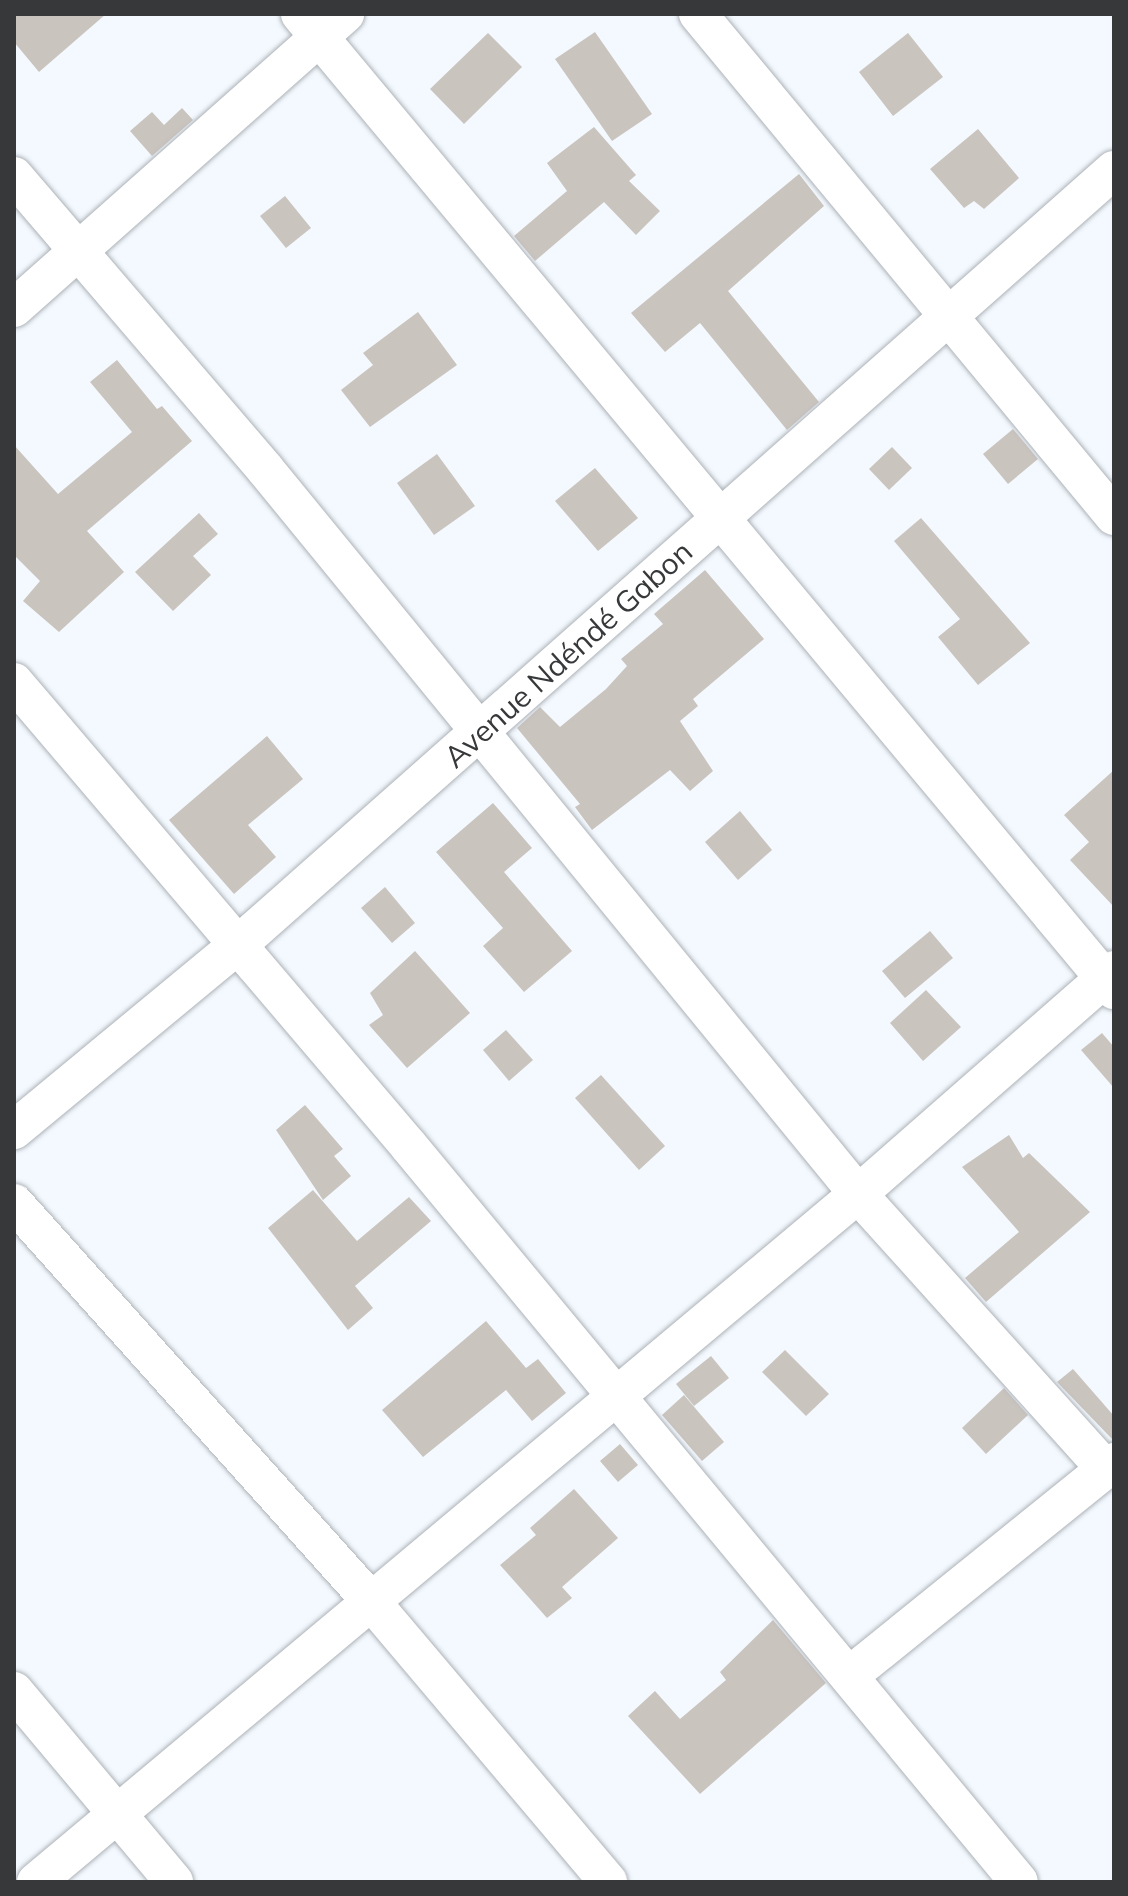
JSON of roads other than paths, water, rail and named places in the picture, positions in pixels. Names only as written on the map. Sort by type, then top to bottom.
[{"type":"street","points":[[698,14],[1114,516]]},
{"type":"street","points":[[14,308],[322,21],[719,519],[1111,979],[36,1882]]},
{"type":"street","name":"Avenue Ndéndé Gabon","points":[[14,1130],[239,944],[1114,170]]},
{"type":"street","points":[[14,176],[265,469],[858,1194],[1110,1465],[849,1676]]},
{"type":"street","points":[[14,682],[239,944],[1019,1882]]},
{"type":"street","points":[[14,1203],[370,1600],[608,1882]]},
{"type":"street","points":[[14,1691],[174,1882]]}]
